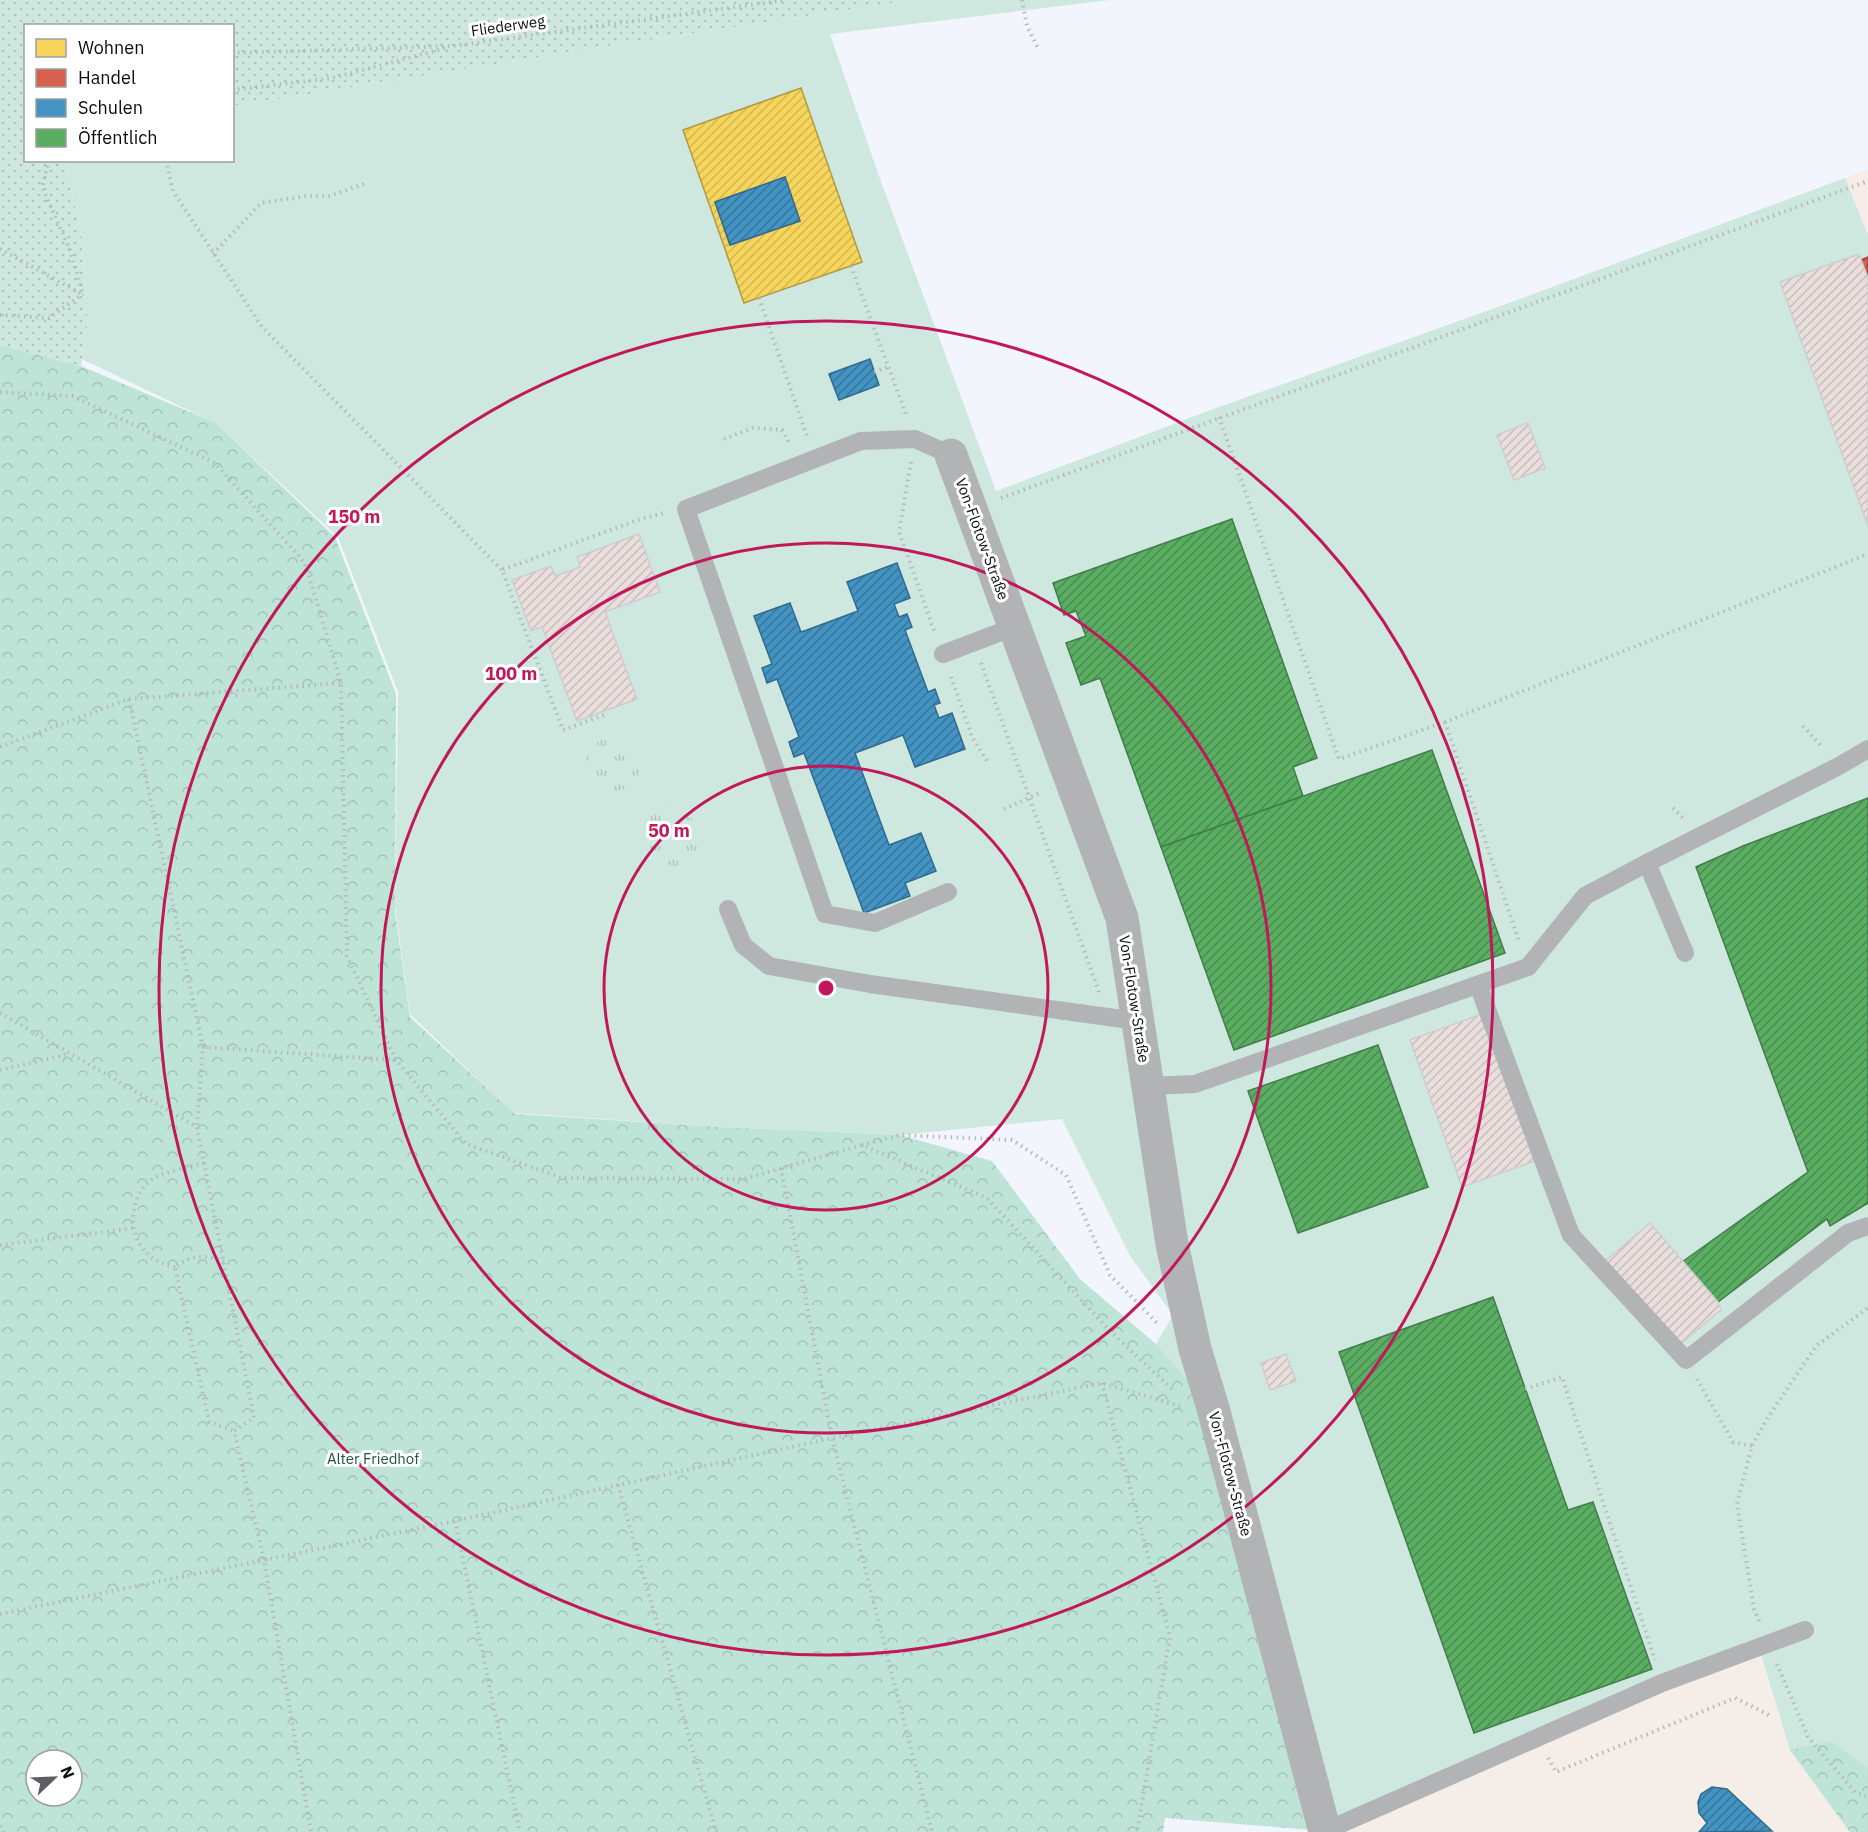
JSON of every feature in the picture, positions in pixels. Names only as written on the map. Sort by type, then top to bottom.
[{"type":"street","name":"Von-Flotow-Straße","points":[[951,455],[1122,918],[1172,1244],[1195,1349],[1204,1409],[1325,1831]]},
{"type":"lane","name":"Von-Flotow-Straße","points":[[686,509],[861,441],[915,439],[951,455]]},
{"type":"lane","points":[[686,509],[825,914],[875,923],[948,892]]},
{"type":"lane","points":[[943,654],[1014,627]]},
{"type":"lane","points":[[1148,1086],[1196,1084],[1528,967],[1585,896],[1868,749]]},
{"type":"lane","points":[[1647,863],[1684,953]]},
{"type":"lane","points":[[728,909],[743,945],[769,966],[870,984],[1137,1021]]},
{"type":"lane","points":[[1478,985],[1571,1236],[1686,1360],[1848,1233],[1868,1226]]},
{"type":"lane","points":[[1325,1831],[1662,1683],[1805,1630]]},
{"type":"path","name":"Fliederweg","points":[[234,53],[453,46],[786,0]]},
{"type":"path","points":[[1022,0],[1027,26],[1039,50]]},
{"type":"path","points":[[234,90],[332,78],[453,46]]},
{"type":"path","points":[[48,162],[42,187],[70,250],[83,294]]},
{"type":"path","points":[[166,162],[173,191],[262,327],[502,570],[563,730],[604,715]]},
{"type":"path","points":[[971,508],[1868,181]]},
{"type":"path","points":[[213,254],[261,203],[307,196],[330,196],[366,183]]},
{"type":"path","points":[[0,249],[83,294]]},
{"type":"path","points":[[851,266],[915,439],[899,532],[973,739],[988,762]]},
{"type":"path","points":[[0,315],[50,318],[83,294]]},
{"type":"path","points":[[759,298],[808,463]]},
{"type":"path","points":[[874,372],[888,367]]},
{"type":"path","points":[[0,392],[72,396],[215,463],[305,563],[341,683],[347,956],[396,1060],[466,1144],[562,1178],[744,1179],[900,1135],[1012,1140],[1066,1175],[1110,1275],[1159,1325]]},
{"type":"path","points":[[1219,417],[1339,759],[1445,722],[1868,554]]},
{"type":"path","points":[[724,439],[753,428],[782,430],[808,463]]},
{"type":"path","points":[[502,570],[640,519],[686,509]]},
{"type":"path","points":[[974,642],[1101,998]]},
{"type":"path","points":[[0,747],[129,699],[341,683]]},
{"type":"path","points":[[129,699],[203,1047],[197,1127],[254,1418],[234,1431]]},
{"type":"path","points":[[1445,722],[1528,967]]},
{"type":"path","points":[[1004,809],[1030,797]]},
{"type":"path","points":[[0,1013],[197,1127]]},
{"type":"path","points":[[203,1047],[396,1060]]},
{"type":"path","points":[[0,1070],[70,1054]]},
{"type":"path","points":[[862,1145],[987,1198],[1108,1330],[1204,1409]]},
{"type":"path","points":[[175,1268],[149,1255],[139,1243],[134,1228],[133,1214],[136,1200],[143,1188],[153,1179],[204,1163]]},
{"type":"path","points":[[782,1168],[832,1438],[933,1832]]},
{"type":"path","points":[[0,1245],[134,1228]]},
{"type":"path","points":[[175,1268],[190,1258],[199,1256],[211,1257],[224,1262]]},
{"type":"path","points":[[175,1268],[209,1422],[234,1431]]},
{"type":"path","points":[[1754,1609],[1737,1504],[1752,1446],[1767,1419],[1816,1346],[1868,1308]]},
{"type":"path","points":[[1686,1360],[1733,1442],[1752,1446]]},
{"type":"path","points":[[1525,1389],[1562,1377],[1662,1683]]},
{"type":"path","points":[[0,1614],[455,1521],[832,1438],[1102,1383],[1204,1409]]},
{"type":"path","points":[[1102,1383],[1170,1637],[1137,1832]]},
{"type":"path","points":[[234,1431],[264,1560],[311,1832]]},
{"type":"path","points":[[618,1485],[716,1832]]},
{"type":"path","points":[[455,1521],[520,1832]]},
{"type":"path","points":[[1781,1672],[1808,1737],[1856,1792],[1868,1797]]},
{"type":"path","points":[[1537,1739],[1557,1772],[1735,1698],[1769,1715]]},
{"type":"path","points":[[0,1826],[4,1832]]},
{"type":"shaded area","points":[[1868,169],[1868,235],[1845,178]]},
{"type":"shaded area","points":[[1759,1648],[1790,1750],[1850,1832],[1325,1832]]},
{"type":"green space","points":[[0,0],[912,0],[234,106],[234,24],[24,24],[24,162],[64,162],[80,226],[88,322],[81,366],[0,345]]},
{"type":"green space","points":[[912,0],[1110,0],[830,34],[880,179],[996,491],[1845,178],[1868,235],[1868,798],[1818,817],[1745,852],[1742,846],[1696,867],[1808,1172],[1718,1301],[1827,1219],[1830,1225],[1868,1203],[1868,1832],[1850,1832],[1790,1750],[1759,1648],[1325,1831],[1213,1408],[1156,1344],[1173,1315],[1130,1256],[1062,1119],[900,1135],[720,1127],[513,1113],[410,1014],[395,906],[398,692],[338,537],[217,424],[82,359],[88,322],[80,226],[64,162],[234,162],[234,106]]},
{"type":"green space","name":"Alter Friedhof","points":[[0,345],[81,366],[216,423],[335,537],[396,694],[395,912],[410,1017],[515,1114],[720,1127],[900,1135],[992,1161],[1080,1279],[1156,1344],[1213,1408],[1325,1831],[1165,1818],[1163,1832],[0,1832]]},
{"type":"green space","points":[[613,737],[623,739],[632,745],[638,754],[640,764],[638,774],[632,783],[623,789],[613,791],[603,789],[594,783],[588,774],[586,764],[588,754],[594,745],[603,739]]},
{"type":"green space","points":[[664,803],[676,807],[692,819],[700,838],[701,853],[697,867],[693,872],[678,878],[663,873],[651,861],[643,842],[642,833],[648,810]]},
{"type":"green space","points":[[1831,1741],[1868,1769],[1868,1832],[1850,1832],[1790,1750]]},
{"type":"building: Wohnen","points":[[801,88],[862,262],[744,303],[683,130]],"holes":[[[785,177],[800,221],[730,245],[715,202]]]},
{"type":"building: Handel","points":[[1868,257],[1868,278],[1861,260]]},
{"type":"building: Schulen","points":[[785,177],[800,221],[730,245],[715,202]]},
{"type":"building: Schulen","points":[[870,359],[879,385],[839,400],[829,374]]},
{"type":"building: Schulen","points":[[897,563],[910,598],[894,604],[899,617],[907,614],[912,627],[905,630],[928,692],[935,689],[940,703],[934,705],[939,718],[952,713],[965,749],[915,767],[903,735],[855,753],[889,845],[921,833],[936,871],[905,883],[910,896],[864,913],[804,753],[794,757],[789,742],[799,737],[777,679],[767,683],[762,668],[772,664],[754,616],[790,603],[801,632],[807,630],[858,611],[847,582]]},
{"type":"building: Schulen","points":[[1712,1787],[1727,1789],[1772,1831],[1699,1832],[1707,1823],[1699,1813],[1698,1802],[1701,1794]]},
{"type":"building: Öffentlich","points":[[1232,519],[1317,758],[1293,767],[1303,796],[1161,847],[1100,678],[1081,685],[1066,643],[1086,636],[1076,611],[1064,615],[1053,583]]},
{"type":"building: Öffentlich","points":[[1432,750],[1505,953],[1234,1050],[1161,847]]},
{"type":"building: Öffentlich","points":[[1868,798],[1868,1203],[1830,1226],[1827,1219],[1718,1302],[1682,1262],[1808,1172],[1696,867],[1743,846]]},
{"type":"building: Öffentlich","points":[[1378,1045],[1428,1187],[1298,1233],[1248,1091]]},
{"type":"building: Öffentlich","points":[[1493,1297],[1568,1510],[1593,1502],[1652,1669],[1474,1733],[1339,1352]]},
{"type":"building: Sonstige","points":[[1859,254],[1868,278],[1868,526],[1780,282]]},
{"type":"building: Sonstige","points":[[1528,423],[1545,468],[1514,480],[1497,435]]},
{"type":"building: Sonstige","points":[[639,534],[660,592],[605,612],[637,699],[577,721],[542,627],[531,631],[512,580],[551,566],[555,576],[580,567],[577,557]]},
{"type":"building: Sonstige","points":[[1485,1013],[1537,1160],[1462,1187],[1410,1040]]},
{"type":"building: Sonstige","points":[[1650,1223],[1718,1302],[1721,1310],[1679,1345],[1604,1262]]},
{"type":"building: Sonstige","points":[[1286,1354],[1296,1381],[1270,1390],[1261,1363]]}]
